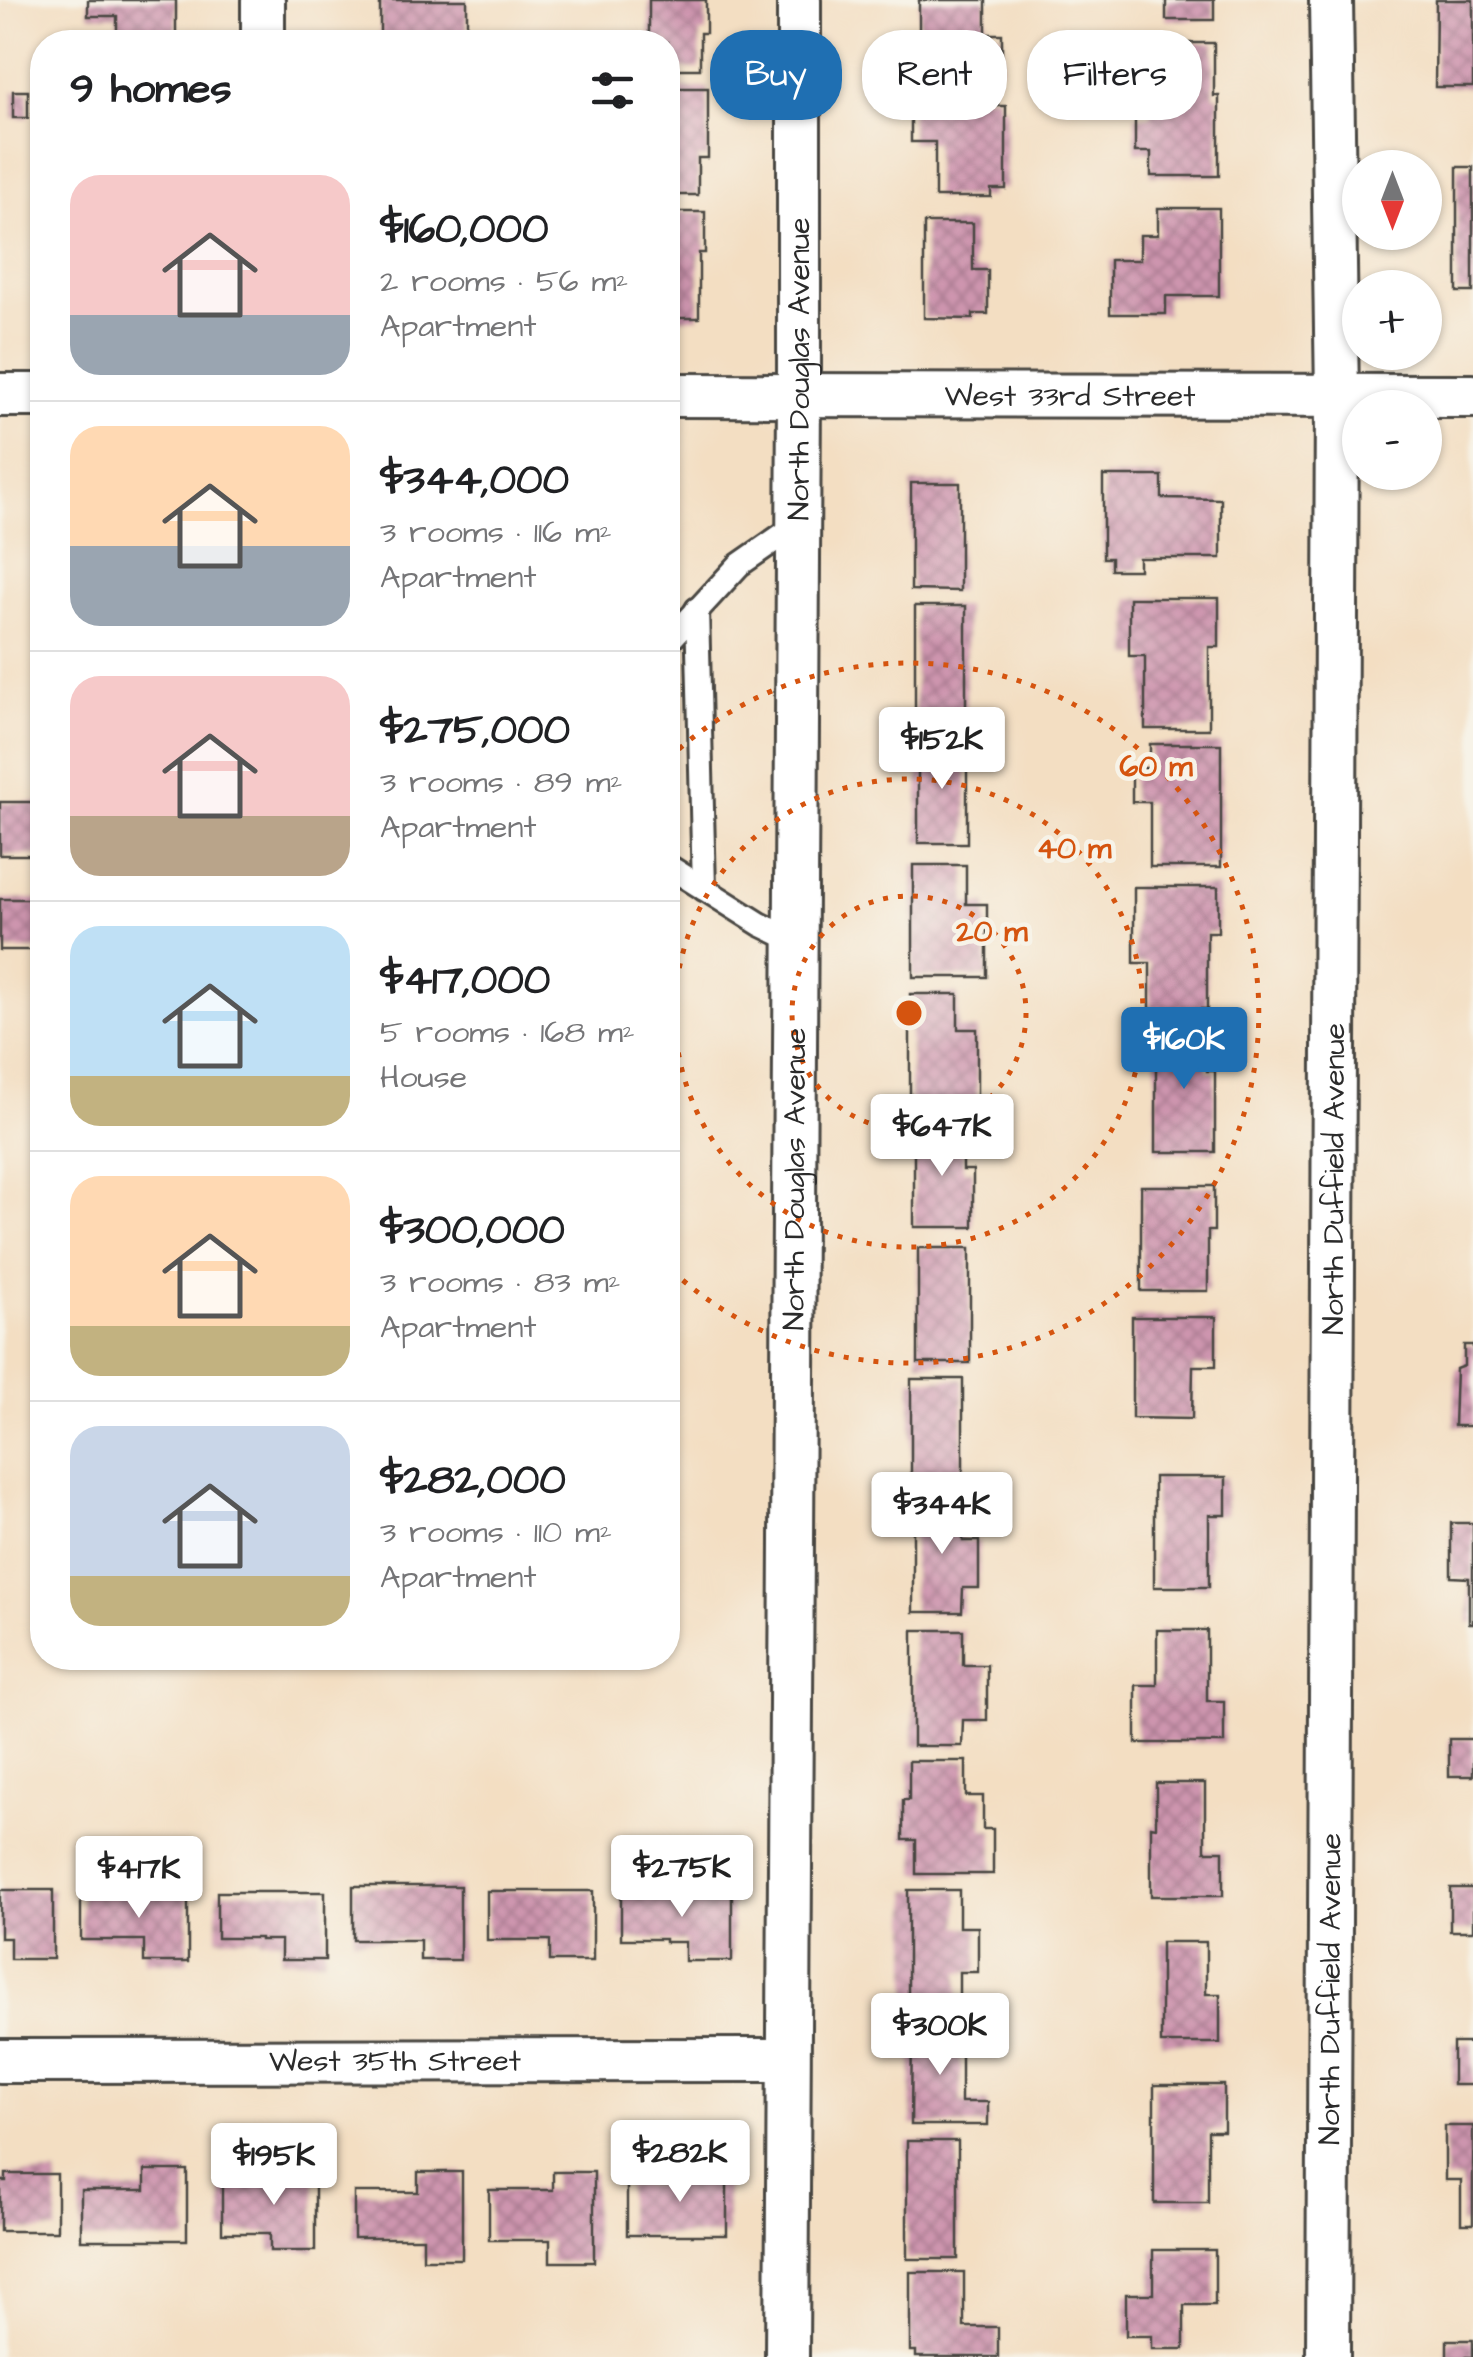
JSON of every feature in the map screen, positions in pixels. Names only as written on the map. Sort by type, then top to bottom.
[{"type":"street","points":[[263,0],[263,30]]},
{"type":"street","name":"North Douglas Avenue","points":[[788,2357],[799,0]]},
{"type":"street","name":"North Duffield Avenue","points":[[1328,2357],[1337,396],[1330,0]]},
{"type":"street","points":[[0,395],[30,395]]},
{"type":"street","name":"West 33rd Street","points":[[680,395],[1473,396]]},
{"type":"street","name":"West 35th Street","points":[[0,2061],[788,2060]]},
{"type":"lane","points":[[680,629],[740,565],[798,524]]},
{"type":"lane","points":[[697,610],[704,889]]},
{"type":"lane","points":[[680,874],[760,924],[795,941]]},
{"type":"building","points":[[88,0],[176,0],[176,30],[117,30],[117,16],[88,16]]},
{"type":"building","points":[[380,0],[467,0],[467,30],[380,30]]},
{"type":"building","points":[[649,0],[706,0],[706,33],[700,33],[700,69],[680,69],[680,30],[649,30]]},
{"type":"building","points":[[919,0],[986,0],[986,30],[919,30]]},
{"type":"building","points":[[1166,0],[1214,0],[1214,20],[1166,20]]},
{"type":"building","points":[[1436,0],[1473,0],[1473,87],[1435,87]]},
{"type":"building","points":[[1202,43],[1214,43],[1214,96],[1219,96],[1219,176],[1151,176],[1151,152],[1135,152],[1135,120],[1202,120]]},
{"type":"building","points":[[680,88],[708,88],[708,158],[698,158],[698,195],[680,195]]},
{"type":"building","points":[[13,91],[28,91],[28,118],[13,118]]},
{"type":"building","points":[[911,120],[1006,120],[1006,189],[991,189],[991,197],[935,197],[935,142],[911,142]]},
{"type":"building","points":[[1457,167],[1473,167],[1473,292],[1457,292]]},
{"type":"building","points":[[1158,208],[1219,208],[1219,296],[1166,296],[1166,314],[1110,314],[1110,260],[1140,260],[1140,235],[1158,235]]},
{"type":"building","points":[[680,212],[705,212],[705,253],[699,253],[699,318],[680,318]]},
{"type":"building","points":[[924,223],[973,223],[973,270],[988,270],[988,314],[973,314],[973,319],[924,318]]},
{"type":"building","points":[[1103,476],[1162,476],[1162,498],[1221,499],[1221,558],[1139,558],[1139,570],[1111,570],[1111,558],[1103,558]]},
{"type":"building","points":[[911,483],[960,483],[960,591],[911,590]]},
{"type":"building","points":[[1129,598],[1219,598],[1219,647],[1209,647],[1209,729],[1145,729],[1145,656],[1129,656]]},
{"type":"building","points":[[915,606],[966,606],[966,720],[915,720]]},
{"type":"building","points":[[918,740],[967,740],[967,843],[918,843]]},
{"type":"building","points":[[1150,744],[1221,744],[1221,867],[1150,867],[1150,802],[1132,802],[1132,768],[1150,768]]},
{"type":"building","points":[[0,802],[30,802],[30,855],[0,855]]},
{"type":"building","points":[[913,865],[966,865],[966,904],[987,904],[987,977],[913,977]]},
{"type":"building","points":[[1134,887],[1218,887],[1218,932],[1207,932],[1207,1009],[1150,1009],[1150,963],[1134,963]]},
{"type":"building","points":[[0,899],[30,899],[30,950],[0,950]]},
{"type":"building","points":[[910,994],[958,994],[958,1029],[977,1029],[977,1105],[910,1105]]},
{"type":"building","points":[[1156,1028],[1207,1028],[1207,1071],[1215,1071],[1215,1152],[1156,1152]]},
{"type":"building","points":[[914,1126],[963,1126],[963,1170],[973,1170],[973,1227],[914,1227]]},
{"type":"building","points":[[1141,1186],[1214,1186],[1214,1231],[1208,1231],[1208,1291],[1141,1291]]},
{"type":"building","points":[[918,1248],[970,1248],[970,1363],[918,1363]]},
{"type":"building","points":[[1132,1317],[1216,1317],[1216,1366],[1193,1366],[1192,1419],[1132,1418]]},
{"type":"building","points":[[1464,1345],[1473,1345],[1473,1426],[1454,1426],[1456,1369],[1464,1366]]},
{"type":"building","points":[[911,1379],[963,1379],[963,1488],[911,1488]]},
{"type":"building","points":[[1154,1477],[1226,1477],[1226,1515],[1209,1515],[1209,1587],[1154,1587]]},
{"type":"building","points":[[913,1501],[963,1501],[963,1541],[979,1541],[979,1588],[963,1588],[962,1612],[913,1612]]},
{"type":"building","points":[[1451,1523],[1473,1523],[1473,1623],[1469,1623],[1469,1578],[1451,1577]]},
{"type":"building","points":[[913,1630],[963,1630],[963,1665],[987,1665],[987,1720],[963,1720],[962,1746],[913,1746]]},
{"type":"building","points":[[1157,1630],[1207,1630],[1207,1701],[1224,1701],[1224,1743],[1136,1743],[1136,1685],[1157,1685]]},
{"type":"building","points":[[1449,1739],[1473,1739],[1473,1776],[1449,1776]]},
{"type":"building","points":[[909,1761],[966,1761],[966,1796],[983,1796],[983,1829],[993,1829],[993,1874],[916,1874],[916,1840],[903,1840],[903,1800],[909,1800]]},
{"type":"building","points":[[1156,1783],[1205,1783],[1205,1851],[1223,1851],[1223,1896],[1151,1896],[1151,1826],[1156,1827]]},
{"type":"building","points":[[353,1886],[460,1886],[460,1960],[420,1960],[420,1940],[353,1940]]},
{"type":"building","points":[[1450,1888],[1473,1888],[1473,1931],[1450,1931]]},
{"type":"building","points":[[0,1890],[53,1890],[53,1959],[10,1959],[10,1938],[0,1938]]},
{"type":"building","points":[[81,1890],[188,1890],[188,1962],[144,1962],[144,1940],[81,1940]]},
{"type":"building","points":[[621,1890],[732,1890],[732,1961],[685,1961],[685,1942],[621,1939]]},
{"type":"building","points":[[908,1890],[959,1890],[959,1927],[978,1927],[978,1972],[959,1972],[959,2003],[908,2003]]},
{"type":"building","points":[[487,1891],[593,1891],[593,1961],[550,1961],[550,1940],[487,1940]]},
{"type":"building","points":[[217,1892],[325,1892],[325,1960],[281,1960],[281,1940],[217,1938]]},
{"type":"building","points":[[1161,1942],[1206,1942],[1206,1994],[1220,1994],[1220,2043],[1161,2043]]},
{"type":"building","points":[[912,2022],[961,2022],[961,2102],[988,2102],[988,2125],[911,2125]]},
{"type":"building","points":[[1453,2043],[1473,2043],[1473,2085],[1453,2085]]},
{"type":"building","points":[[1154,2085],[1224,2085],[1224,2131],[1208,2131],[1208,2203],[1154,2203]]},
{"type":"building","points":[[1445,2126],[1473,2126],[1473,2224],[1461,2224],[1461,2180],[1445,2180]]},
{"type":"building","points":[[907,2141],[958,2141],[958,2259],[907,2259]]},
{"type":"building","points":[[264,2166],[315,2166],[315,2251],[270,2251],[270,2233],[222,2233],[222,2182],[264,2182]]},
{"type":"building","points":[[145,2170],[187,2170],[187,2240],[81,2240],[81,2190],[145,2190]]},
{"type":"building","points":[[673,2170],[727,2170],[727,2235],[627,2235],[627,2185],[673,2185]]},
{"type":"building","points":[[418,2172],[462,2172],[462,2259],[423,2259],[423,2238],[354,2238],[354,2192],[418,2192]]},
{"type":"building","points":[[553,2172],[594,2172],[594,2262],[550,2262],[550,2240],[489,2240],[489,2190],[553,2190]]},
{"type":"building","points":[[6,2174],[57,2174],[57,2231],[0,2231],[0,2181],[6,2181]]},
{"type":"building","points":[[1153,2250],[1215,2250],[1215,2305],[1184,2305],[1184,2349],[1152,2349],[1152,2336],[1126,2336],[1126,2294],[1153,2294]]},
{"type":"building","points":[[910,2272],[964,2272],[964,2327],[998,2327],[998,2357],[916,2357],[916,2351],[910,2351]]},
{"type":"building","points":[[1447,2340],[1473,2340],[1473,2357],[1447,2357]]}]
